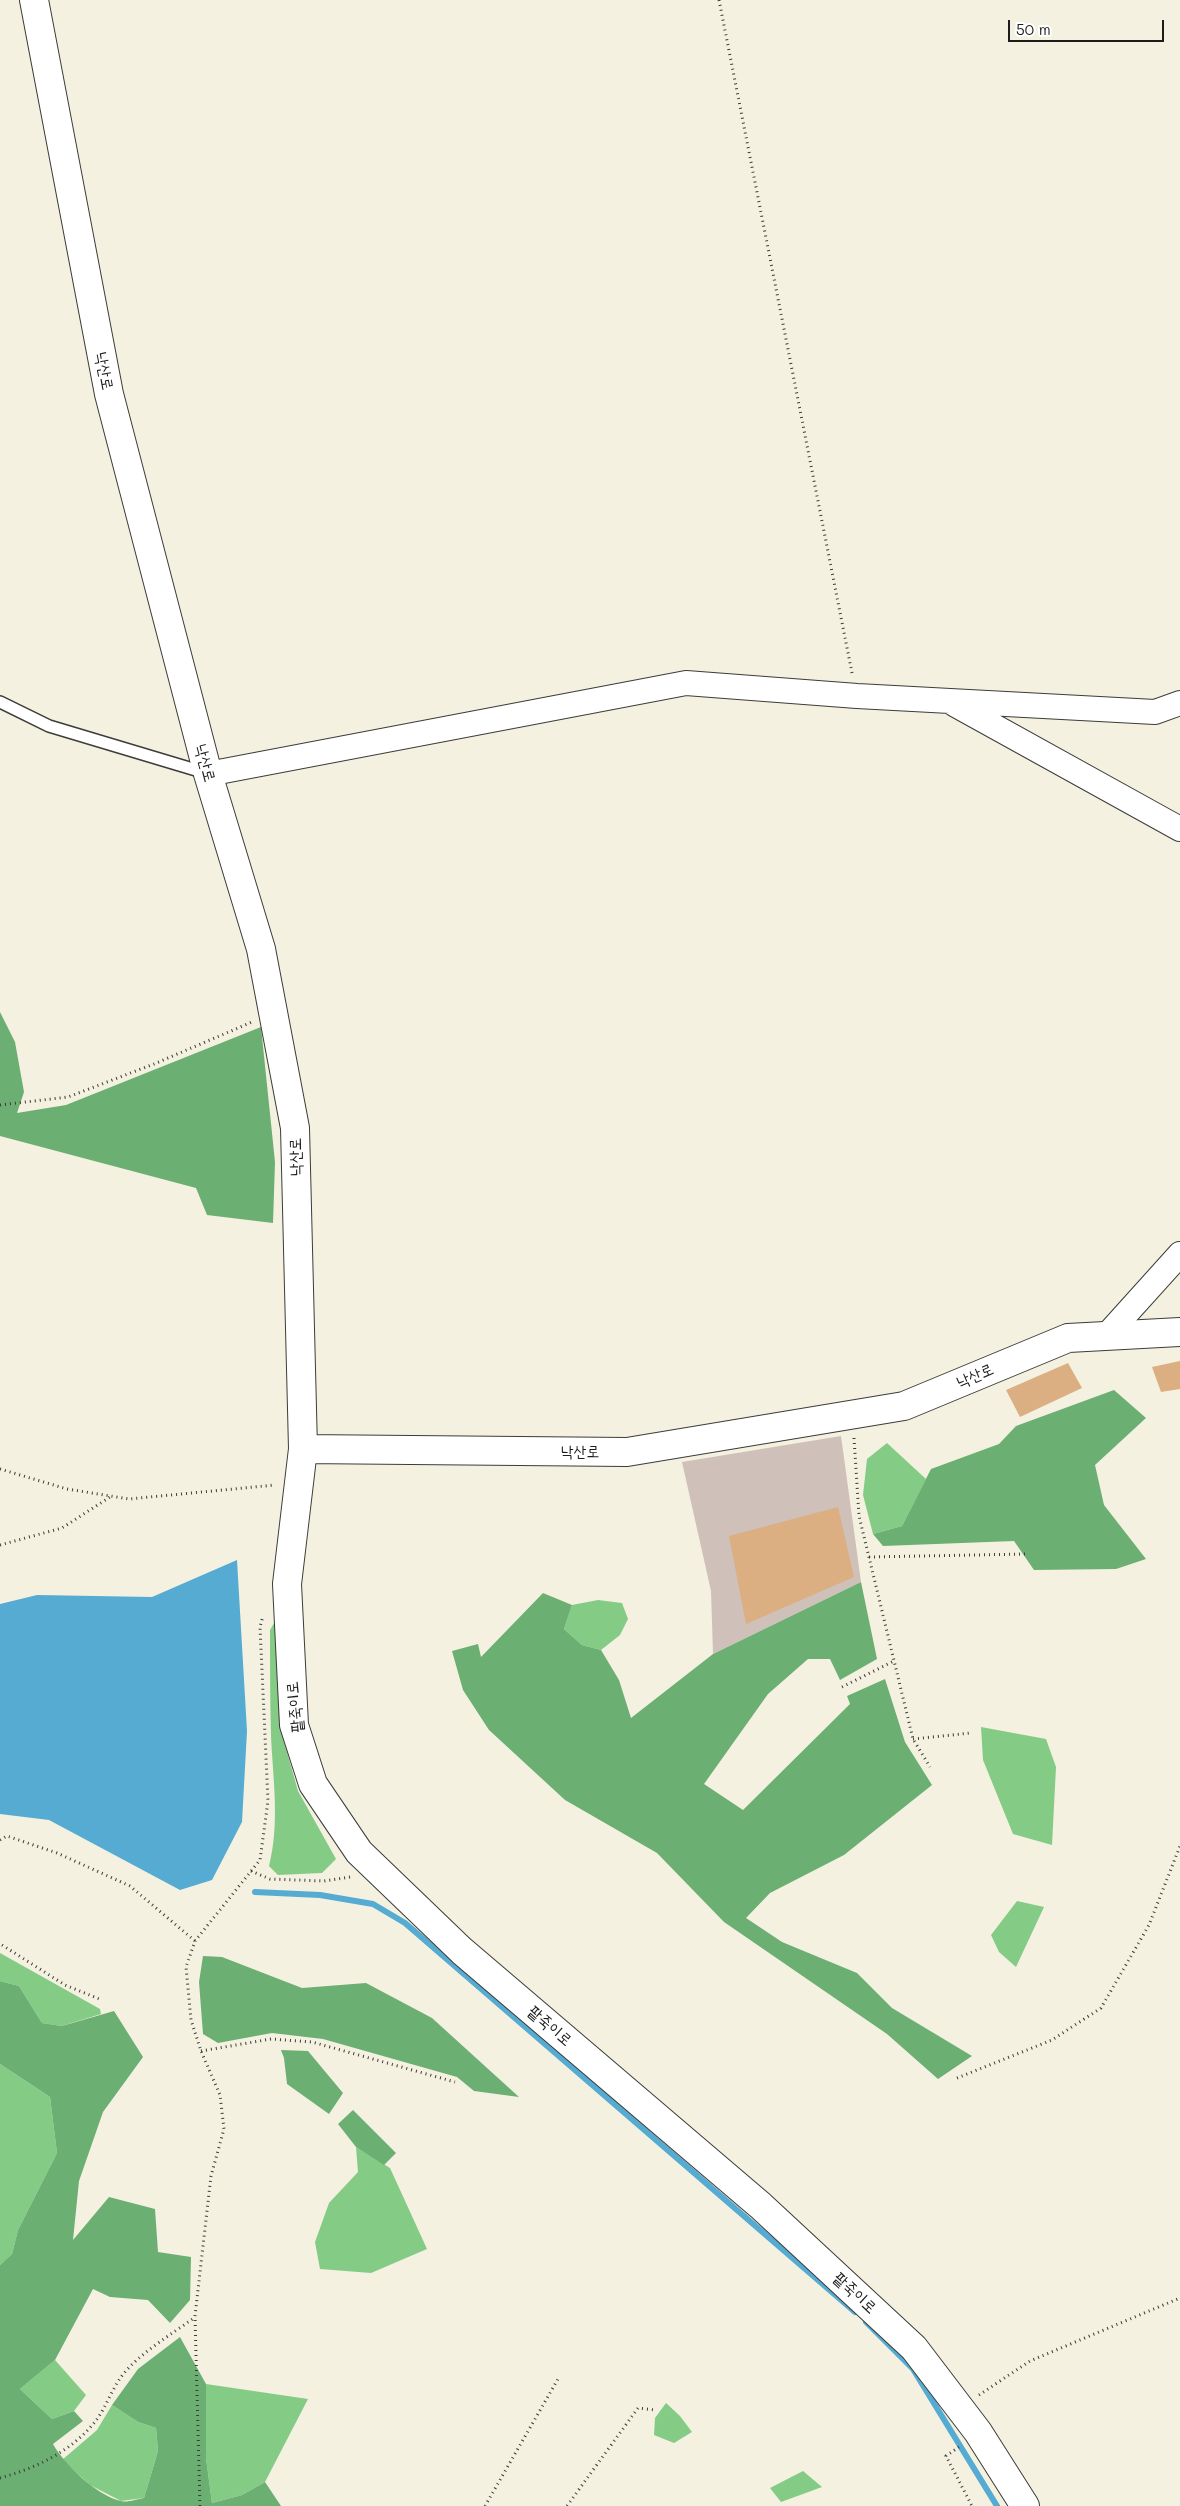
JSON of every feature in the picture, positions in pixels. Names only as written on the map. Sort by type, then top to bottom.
[{"type":"street","name":"낙산로","points":[[34,0],[109,394],[208,774],[261,949],[295,1128],[303,1450],[627,1452],[904,1406],[1068,1338],[1180,1332]]},
{"type":"street","points":[[208,774],[686,683],[857,696],[1155,712],[1180,703]]},
{"type":"street","points":[[948,701],[1180,829]]},
{"type":"street","points":[[1107,1335],[1180,1254]]},
{"type":"street","name":"팥죽이로","points":[[303,1450],[287,1584],[294,1725],[313,1784],[358,1852],[462,1951],[761,2206],[914,2348],[978,2432],[1025,2506]]},
{"type":"lane","points":[[0,702],[49,726],[208,774]]},
{"type":"path","points":[[719,0],[857,696]]},
{"type":"path","points":[[0,1105],[68,1098],[154,1064],[273,1013]]},
{"type":"path","points":[[852,1415],[859,1516],[913,1739],[930,1767]]},
{"type":"path","points":[[0,1469],[66,1489],[129,1499],[282,1484]]},
{"type":"path","points":[[0,1545],[62,1528],[110,1496]]},
{"type":"path","points":[[869,1557],[1026,1554]]},
{"type":"path","points":[[200,2506],[195,2316],[211,2176],[224,2129],[220,2095],[201,2051],[191,2020],[186,1967],[195,1941],[260,1860],[268,1801],[260,1627],[265,1608]]},
{"type":"path","points":[[842,1687],[894,1661]]},
{"type":"path","points":[[913,1739],[971,1733]]},
{"type":"path","points":[[0,1840],[7,1836],[57,1853],[130,1886],[195,1941]]},
{"type":"path","points":[[957,2078],[1052,2040],[1101,2008],[1149,1925],[1180,1846]]},
{"type":"path","points":[[251,1870],[270,1879],[324,1881],[380,1872]]},
{"type":"path","points":[[1,1944],[65,1986],[102,2000]]},
{"type":"path","points":[[201,2051],[271,2039],[312,2042],[455,2082]]},
{"type":"path","points":[[959,2408],[1030,2361],[1180,2298]]},
{"type":"path","points":[[0,2478],[26,2471],[65,2451],[94,2423],[122,2376],[147,2353],[195,2316]]},
{"type":"path","points":[[485,2506],[558,2379]]},
{"type":"path","points":[[567,2506],[638,2408],[655,2410]]},
{"type":"path","points":[[949,2454],[946,2456],[972,2506]]},
{"type":"shaded area","points":[[841,1436],[861,1582],[713,1654],[711,1591],[682,1462]]},
{"type":"green space","points":[[0,1012],[15,1042],[24,1092],[17,1113],[66,1105],[261,1027],[275,1162],[273,1223],[207,1215],[196,1188],[0,1136]]},
{"type":"green space","points":[[1114,1390],[1146,1418],[1095,1465],[1104,1505],[1146,1559],[1116,1569],[1034,1570],[1014,1541],[883,1546],[873,1534],[902,1526],[931,1469],[999,1444],[1016,1426]]},
{"type":"green space","points":[[887,1443],[926,1479],[902,1526],[873,1534],[863,1495],[867,1459]]},
{"type":"green space","points":[[861,1582],[877,1659],[840,1680],[830,1659],[808,1659],[768,1694],[704,1784],[743,1810],[850,1704],[847,1696],[885,1679],[905,1742],[932,1785],[844,1855],[770,1893],[746,1918],[782,1942],[857,1973],[892,2008],[972,2056],[938,2079],[887,2034],[724,1922],[657,1853],[565,1800],[489,1730],[463,1690],[452,1651],[478,1644],[481,1657],[543,1593],[572,1605],[564,1629],[582,1645],[601,1650],[619,1680],[631,1718],[713,1654]]},
{"type":"green space","points":[[598,1600],[622,1603],[628,1619],[620,1635],[601,1650],[582,1645],[564,1629],[572,1605]]},
{"type":"green space","points":[[278,1616],[280,1727],[298,1791],[336,1859],[322,1873],[278,1875],[269,1866],[275,1818],[271,1736],[270,1630]]},
{"type":"green space","points":[[981,1727],[1046,1739],[1056,1767],[1052,1845],[1013,1834],[983,1760]]},
{"type":"green space","points":[[1017,1901],[1044,1907],[1016,1967],[999,1952],[991,1935]]},
{"type":"green space","points":[[0,1953],[100,2009],[101,2014],[62,2026],[42,2023],[19,1986],[0,1981]]},
{"type":"green space","points":[[203,1956],[222,1957],[302,1988],[366,1983],[432,2018],[519,2097],[474,2091],[457,2077],[323,2039],[272,2033],[218,2043],[203,2034],[199,1982]]},
{"type":"green space","points":[[0,1981],[19,1986],[42,2023],[62,2026],[114,2011],[143,2057],[103,2112],[79,2181],[73,2240],[109,2197],[155,2209],[158,2252],[191,2257],[190,2300],[170,2323],[148,2300],[110,2297],[93,2289],[55,2360],[20,2389],[52,2419],[74,2411],[83,2421],[53,2444],[65,2461],[82,2478],[102,2493],[121,2501],[144,2498],[158,2451],[156,2428],[138,2422],[112,2405],[138,2369],[180,2337],[206,2384],[206,2458],[212,2503],[242,2495],[265,2482],[281,2506],[0,2506],[0,2265],[12,2254],[18,2230],[57,2153],[50,2097],[0,2064]]},
{"type":"green space","points":[[281,2050],[308,2051],[343,2093],[329,2114],[287,2084],[284,2058]]},
{"type":"green space","points":[[0,2064],[50,2097],[57,2153],[18,2230],[12,2254],[0,2265]]},
{"type":"green space","points":[[353,2110],[396,2153],[384,2165],[356,2147],[338,2124]]},
{"type":"green space","points":[[356,2147],[390,2168],[427,2249],[371,2273],[320,2269],[315,2242],[329,2203],[358,2172]]},
{"type":"green space","points":[[55,2360],[86,2395],[74,2411],[52,2419],[20,2389]]},
{"type":"green space","points":[[206,2384],[308,2399],[265,2482],[242,2495],[212,2503],[206,2458]]},
{"type":"green space","points":[[666,2403],[680,2416],[692,2432],[674,2443],[654,2435],[655,2418]]},
{"type":"green space","points":[[112,2405],[138,2422],[156,2428],[158,2451],[144,2498],[121,2501],[90,2485],[62,2460],[97,2430]]},
{"type":"green space","points":[[803,2471],[822,2487],[781,2502],[770,2488]]},
{"type":"water","points":[[237,1560],[247,1731],[242,1822],[212,1880],[180,1890],[49,1820],[0,1814],[0,1604],[37,1595],[152,1597]]},
{"type":"building","points":[[1180,1361],[1180,1389],[1161,1392],[1152,1367]]},
{"type":"building","points":[[1068,1363],[1082,1388],[1020,1417],[1006,1390]]},
{"type":"building","points":[[838,1507],[854,1577],[746,1624],[729,1536]]},
{"type":"waterway","points":[[255,1892],[320,1895],[373,1904],[405,1923],[855,2312]]},
{"type":"waterway","points":[[866,2322],[913,2369],[997,2506]]}]
